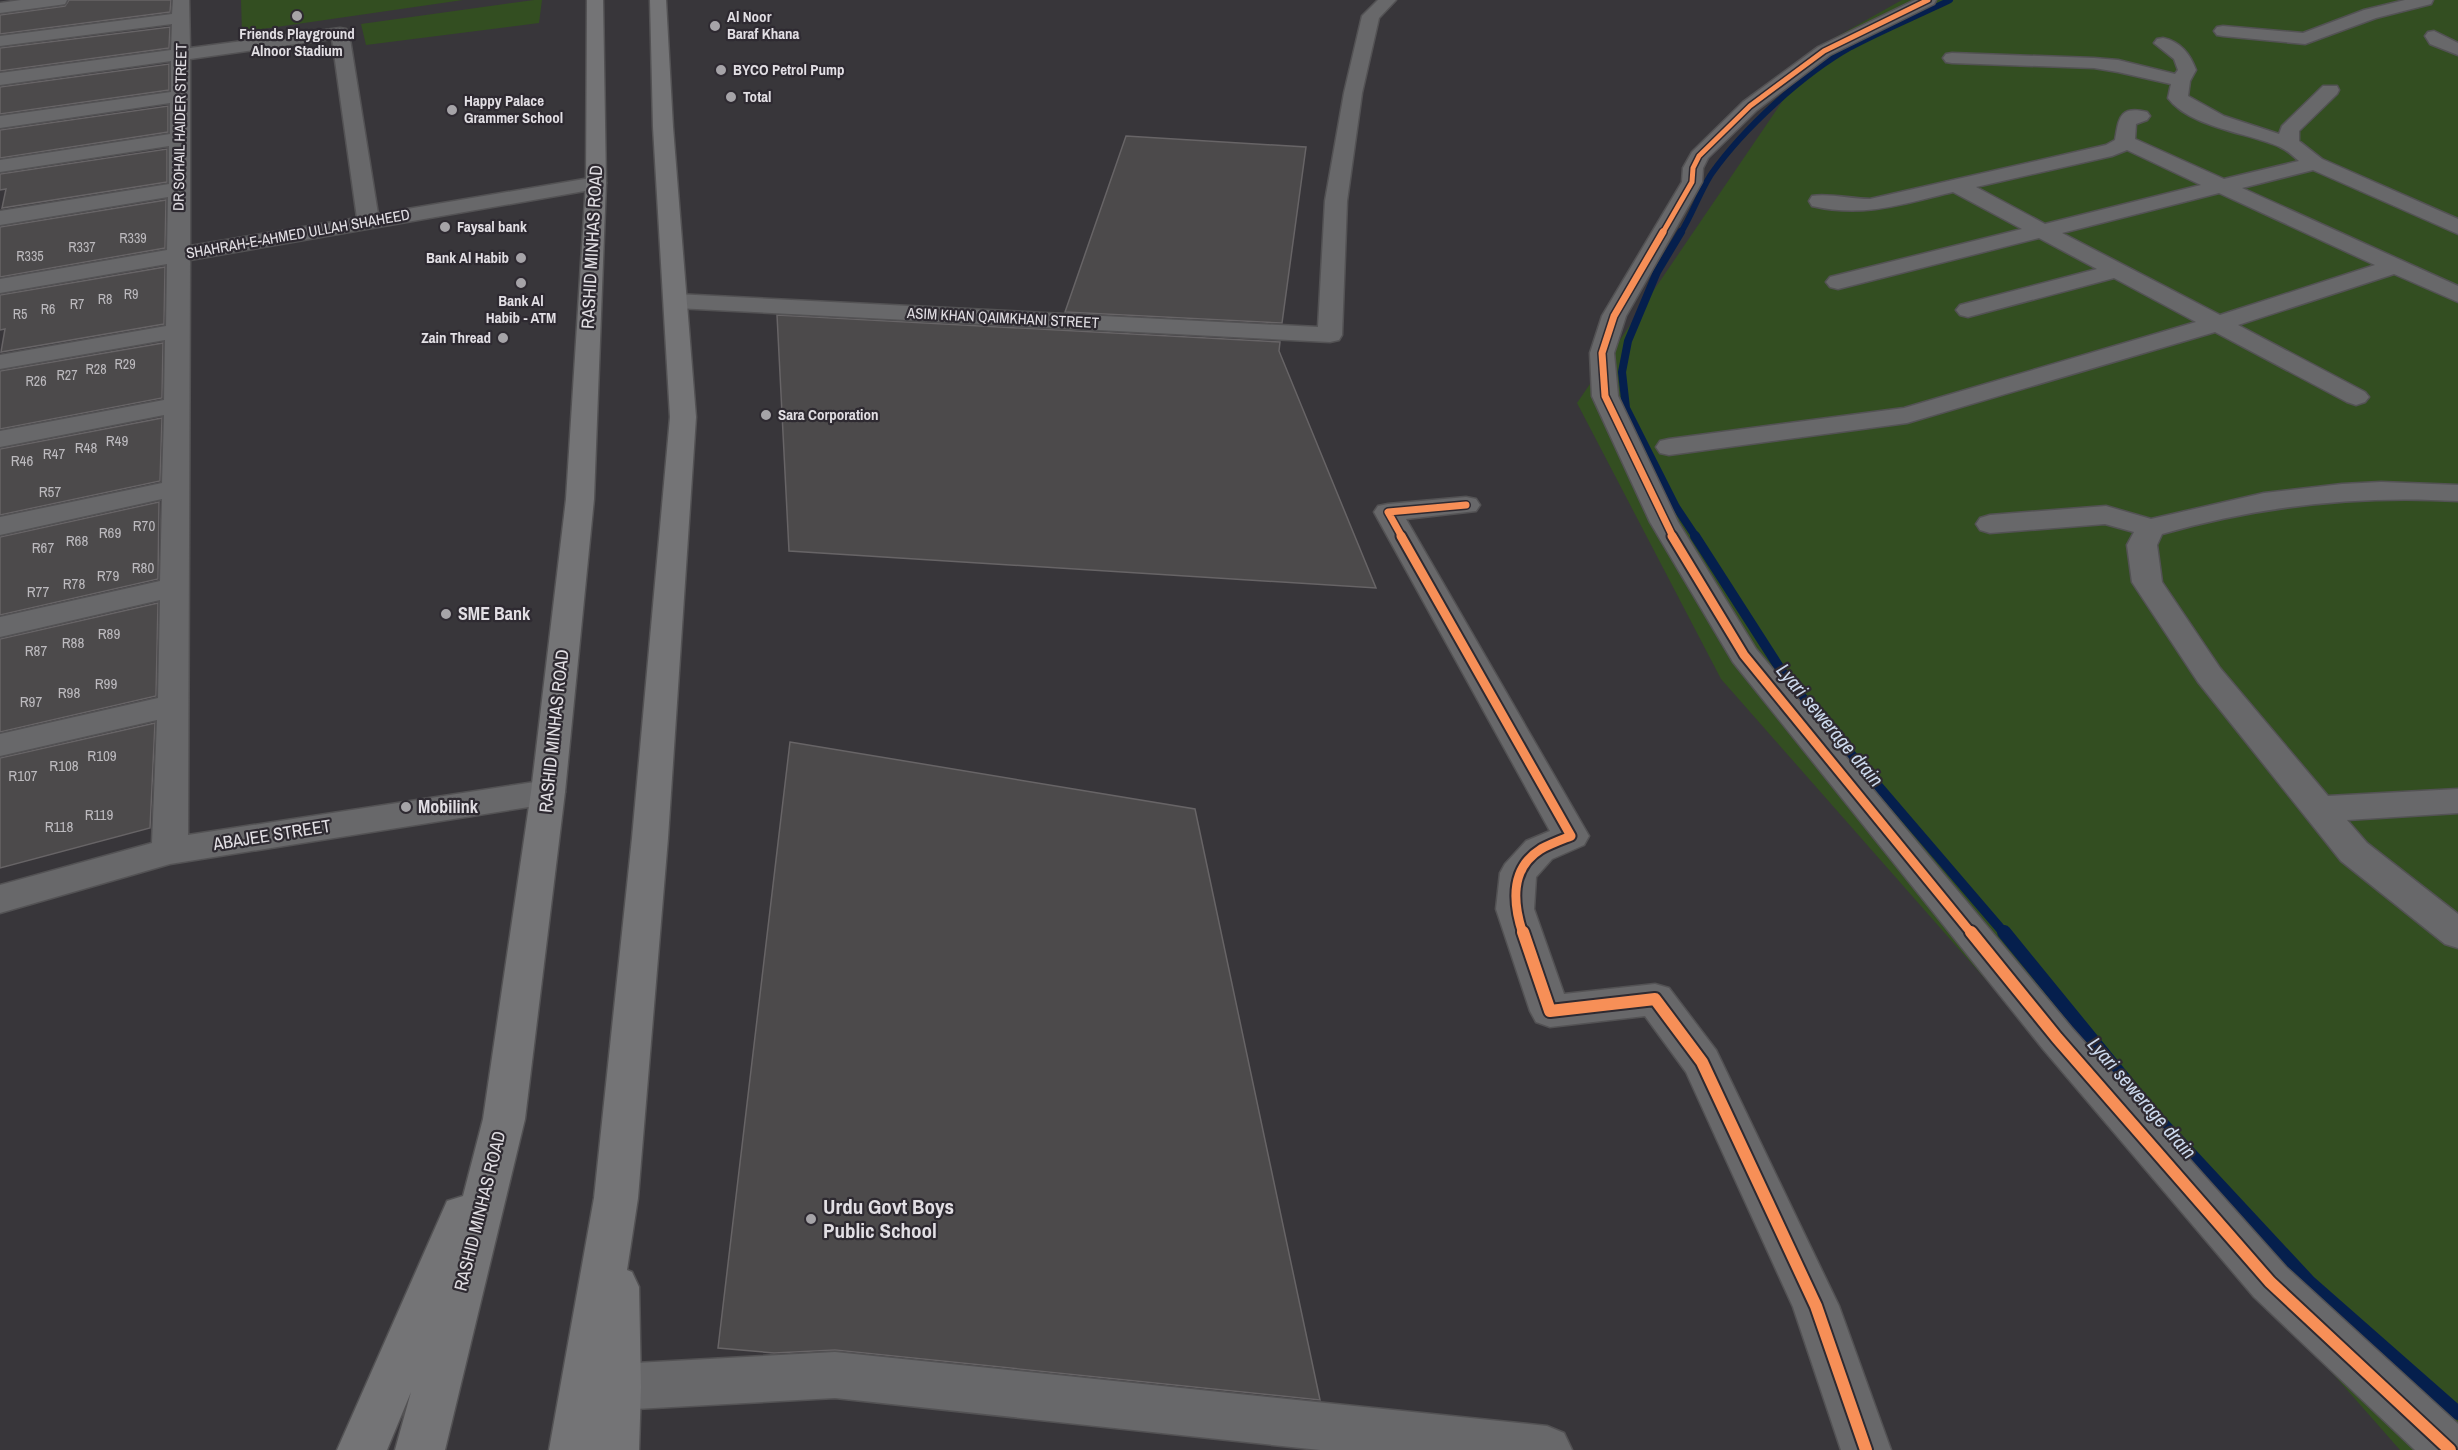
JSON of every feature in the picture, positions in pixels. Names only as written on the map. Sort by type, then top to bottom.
[{"type":"main road","name":"RASHID MINHAS ROAD","points":[[420,1450],[504,1119],[548,792],[580,499],[596,183],[594,0]]},
{"type":"main road","points":[[574,1450],[616,1198],[650,838],[683,417],[663,127],[658,0]]},
{"type":"main road","points":[[362,1450],[504,1119]]},
{"type":"main road","points":[[614,1450],[617,1387],[616,1198]]},
{"type":"street","points":[[0,8],[59,0]]},
{"type":"street","name":"ASIM KHAN QAIMKHANI STREET","points":[[676,301],[1330,335],[1336,201],[1353,93],[1371,16],[1388,0]]},
{"type":"street","points":[[1928,0],[1824,51],[1749,106],[1698,156],[1692,182],[1614,316],[1602,353],[1605,396],[1664,522],[1744,655],[2057,1038],[2270,1282],[2450,1450]]},
{"type":"street","points":[[2223,31],[2305,39],[2370,14],[2425,0]]},
{"type":"street","points":[[0,41],[181,9]]},
{"type":"street","name":"DR SOHAIL HAIDER STREET","points":[[170,851],[174,705],[181,9]]},
{"type":"street","points":[[2458,30],[2434,36],[2436,40],[2458,50]]},
{"type":"street","points":[[0,79],[340,33],[368,222]]},
{"type":"street","points":[[2163,43],[2182,56],[2187,70],[2181,81],[2178,98],[2192,110],[2221,122],[2289,143],[2315,163],[2458,227]]},
{"type":"street","points":[[1952,58],[2094,63],[2118,66],[2181,81]]},
{"type":"street","points":[[2289,143],[2289,130],[2330,90]]},
{"type":"street","points":[[0,122],[180,96]]},
{"type":"street","points":[[1820,201],[1851,206],[1870,205],[2112,150],[2122,147],[2125,142],[2126,122],[2133,117],[2140,116]]},
{"type":"street","points":[[0,166],[180,139]]},
{"type":"street","points":[[2125,142],[2458,295]]},
{"type":"street","points":[[1838,282],[2315,163]]},
{"type":"street","name":"SHAHRAH-E-AHMED ULLAH SHAHEED","points":[[0,286],[596,183]]},
{"type":"street","points":[[1959,186],[2356,396]]},
{"type":"street","points":[[0,218],[179,189]]},
{"type":"street","points":[[1669,447],[1907,416],[2219,323],[2395,266]]},
{"type":"street","points":[[1968,310],[2119,270]]},
{"type":"street","points":[[0,362],[177,331]]},
{"type":"street","points":[[0,439],[177,405]]},
{"type":"street","points":[[0,526],[176,488]]},
{"type":"street","points":[[1990,524],[2106,515],[2151,528],[2301,495],[2413,489],[2458,493]]},
{"type":"street","points":[[1466,505],[1388,512],[1571,836],[1539,850],[1518,873],[1515,909],[1550,1011],[1655,999],[1702,1062],[1816,1306],[1866,1450]]},
{"type":"street","points":[[2151,528],[2142,544],[2147,582],[2209,675],[2354,852],[2458,934]]},
{"type":"street","points":[[0,627],[175,587]]},
{"type":"street","points":[[0,745],[174,705]]},
{"type":"street","name":"ABAJEE STREET","points":[[0,899],[170,851],[548,792]]},
{"type":"street","points":[[2318,809],[2458,801]]},
{"type":"street","points":[[617,1387],[835,1375],[1547,1450]]},
{"type":"green space","name":"Friends Playground Alnoor Stadium","points":[[241,0],[463,0],[242,32]]},
{"type":"green space","points":[[542,0],[539,23],[366,45],[361,24]]},
{"type":"green space","points":[[1902,0],[2458,0],[2458,1450],[2400,1450],[1721,679],[1577,403],[1820,46]]},
{"type":"building","points":[[69,0],[171,0],[170,12],[0,34],[0,15],[65,6]]},
{"type":"building","points":[[170,27],[169,48],[0,71],[0,48]]},
{"type":"building","points":[[169,64],[169,90],[0,114],[0,87]]},
{"type":"building","points":[[168,106],[168,132],[0,158],[0,130]]},
{"type":"building","points":[[1126,136],[1306,147],[1282,323],[1065,312]]},
{"type":"building","points":[[167,149],[167,182],[2,208],[6,189],[0,190],[0,174]]},
{"type":"building","points":[[166,200],[165,248],[0,277],[0,227]]},
{"type":"building","points":[[165,267],[164,324],[1,352],[5,329],[0,330],[0,295]]},
{"type":"building","points":[[777,315],[1280,342],[1279,351],[1376,588],[789,551]]},
{"type":"building","points":[[163,343],[162,398],[0,429],[0,371]]},
{"type":"building","points":[[162,418],[160,481],[0,515],[0,449]]},
{"type":"building","points":[[159,502],[158,579],[0,615],[0,537]]},
{"type":"building","points":[[158,603],[156,696],[0,732],[0,639]]},
{"type":"building","points":[[155,723],[150,828],[0,868],[0,758]]},
{"type":"building","points":[[790,742],[1195,809],[1320,1400],[835,1350],[774,1353],[718,1348]]},
{"type":"waterway","name":"Lyari sewerage drain","points":[[1680,234],[1712,173],[1740,138],[1775,103],[1814,72],[1851,47],[1950,0]]},
{"type":"waterway","name":"Lyari sewerage drain","points":[[1681,232],[1657,272],[1628,341],[1622,372],[1626,408],[1676,507],[1696,537]]},
{"type":"waterway","name":"Lyari sewerage drain","points":[[1695,536],[1788,681],[2005,934]]},
{"type":"waterway","name":"Lyari sewerage drain","points":[[2004,932],[2150,1111],[2309,1282],[2458,1413]]},
{"type":"cycle path","points":[[1928,0],[1824,51],[1750,106],[1699,156],[1693,168],[1692,182],[1614,316],[1602,353],[1605,396],[1664,522],[1744,655],[2057,1038],[2270,1282],[2450,1450]]},
{"type":"cycle path","points":[[1466,505],[1388,512],[1571,836],[1539,850],[1518,873],[1515,909],[1550,1011],[1655,999],[1702,1062],[1816,1306],[1866,1450]]},
{"type":"place","name":"Friends Playground Alnoor Stadium","points":[[297,16]]},
{"type":"place","name":"Al Noor Baraf Khana","points":[[715,26]]},
{"type":"place","name":"BYCO Petrol Pump","points":[[721,70]]},
{"type":"place","name":"Total","points":[[731,97]]},
{"type":"place","name":"Happy Palace Grammer School","points":[[452,110]]},
{"type":"place","name":"Faysal bank","points":[[445,227]]},
{"type":"place","name":"Bank Al Habib","points":[[521,258]]},
{"type":"place","name":"Bank Al Habib - ATM","points":[[521,283]]},
{"type":"place","name":"Zain Thread","points":[[503,338]]},
{"type":"place","name":"Sara Corporation","points":[[766,415]]},
{"type":"place","name":"SME Bank","points":[[446,614]]},
{"type":"place","name":"Mobilink","points":[[406,807]]},
{"type":"place","name":"Urdu Govt Boys Public School","points":[[811,1219]]}]
